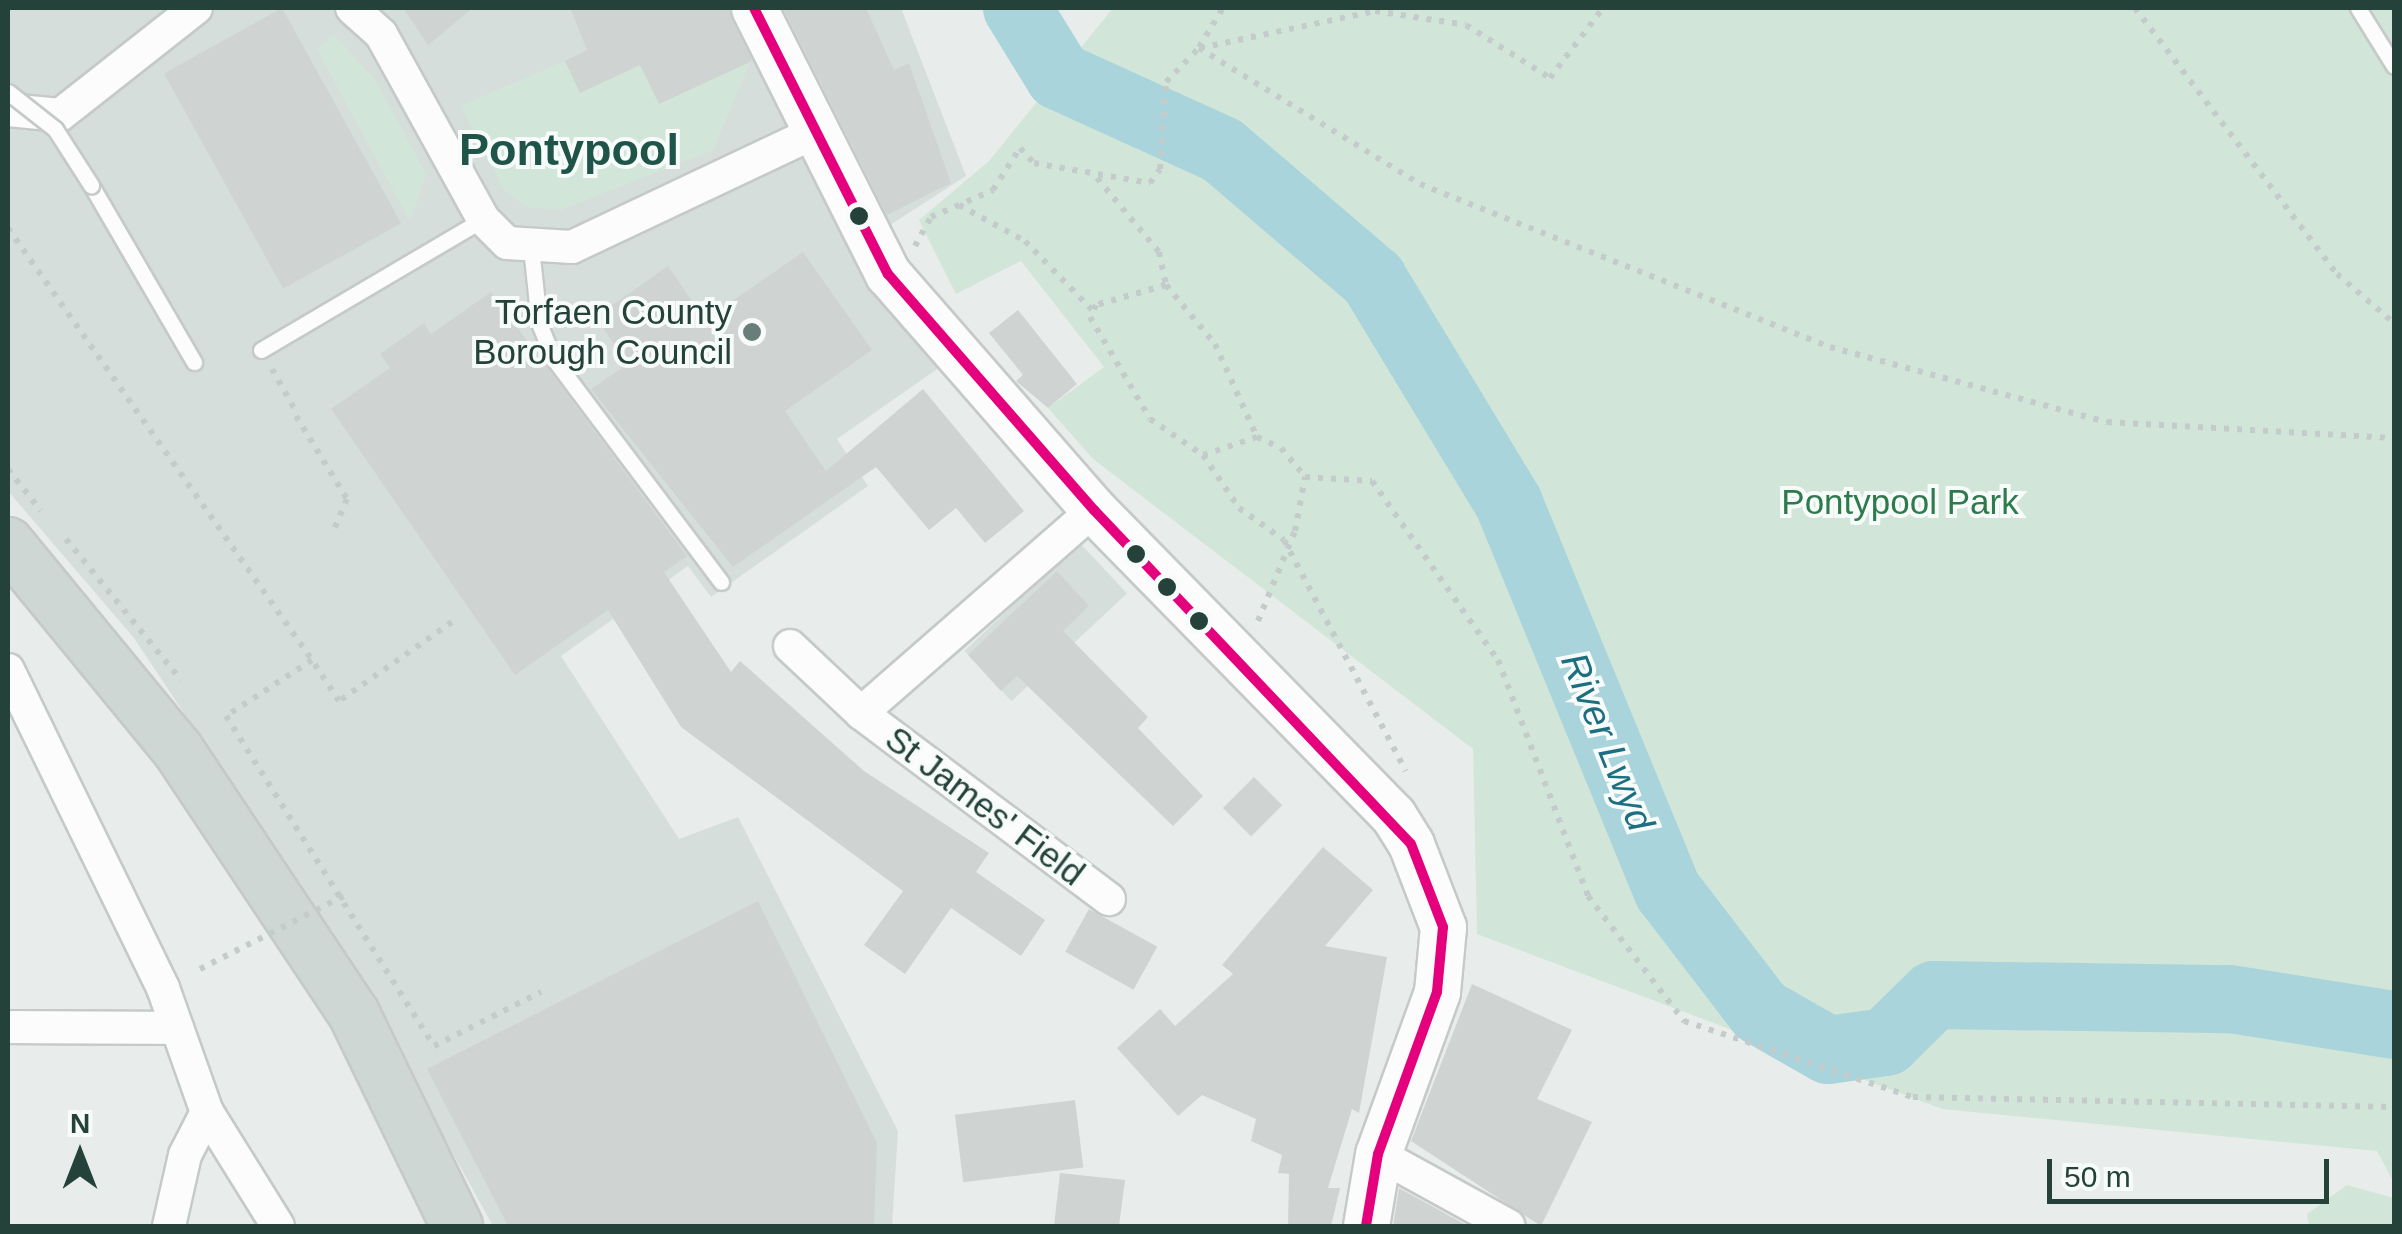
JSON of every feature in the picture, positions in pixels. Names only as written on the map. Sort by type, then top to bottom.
[{"type":"main road","points":[[8,543],[178,750],[354,1014],[457,1226]]},
{"type":"street","points":[[8,110],[60,115],[94,94],[196,8]]},
{"type":"street","points":[[352,8],[381,34],[483,219],[507,243],[531,248],[572,247],[811,134]]},
{"type":"street","points":[[754,8],[811,134],[888,274],[1094,510],[1393,815],[1443,927],[1437,992],[1378,1154],[1366,1226]]},
{"type":"street","name":"St James' Field","points":[[861,713],[1094,510]]},
{"type":"street","name":"St James' Field","points":[[790,646],[861,713],[1108,900]]},
{"type":"street","points":[[8,670],[177,1028],[206,1112],[278,1226]]},
{"type":"street","points":[[8,1026],[177,1028]]},
{"type":"street","points":[[168,1226],[185,1154],[206,1112]]},
{"type":"street","points":[[1378,1154],[1509,1226]]},
{"type":"lane","points":[[2358,8],[2394,66]]},
{"type":"lane","points":[[8,92],[55,129],[92,185],[194,362]]},
{"type":"lane","points":[[261,350],[483,219]]},
{"type":"lane","points":[[531,248],[539,323],[553,358],[721,582]]},
{"type":"path","points":[[888,274],[931,217],[993,190],[1020,148],[1034,163],[1150,184],[1160,169],[1166,82],[1199,48],[1223,8]]},
{"type":"path","points":[[1199,48],[1375,11],[1466,25],[1550,78],[1602,8]]},
{"type":"path","points":[[2135,8],[2337,274],[2394,323]]},
{"type":"path","points":[[1199,48],[1420,184],[1830,347],[2107,422],[2394,438]]},
{"type":"path","points":[[1096,177],[1159,252],[1166,285],[1215,344],[1256,437]]},
{"type":"path","points":[[958,205],[1025,240],[1093,312],[1150,419],[1203,455],[1239,508],[1284,540],[1404,755],[1408,786],[1393,815]]},
{"type":"path","points":[[8,228],[339,701],[452,622]]},
{"type":"path","points":[[1093,312],[1166,285]]},
{"type":"path","points":[[261,350],[348,499],[333,532]]},
{"type":"path","points":[[1203,455],[1256,437],[1282,448],[1304,477],[1295,532],[1284,540],[1245,660]]},
{"type":"path","points":[[8,469],[156,641]]},
{"type":"path","points":[[1304,477],[1372,480],[1498,660],[1588,896],[1684,1021],[1913,1097],[2394,1107]]},
{"type":"path","points":[[312,660],[226,716],[294,815],[434,1046],[541,992]]},
{"type":"path","points":[[247,776],[262,767]]},
{"type":"path","points":[[200,969],[344,896]]},
{"type":"shaded area","points":[[8,8],[901,8],[966,176],[887,227],[966,349],[837,439],[868,486],[711,597],[688,566],[561,656],[679,839],[738,817],[898,1131],[892,1226],[493,1226],[338,945],[134,638],[8,491]]},
{"type":"shaded area","points":[[1080,543],[1127,593],[1012,701],[964,651]]},
{"type":"green space","name":"Pontypool Park","points":[[1113,8],[2394,8],[2394,1183],[2377,1151],[1942,1109],[1477,934],[1473,749],[1093,459],[1048,408],[1104,367],[1021,261],[956,294],[919,220],[989,161]]},
{"type":"green space","points":[[334,35],[375,80],[426,174],[410,221],[317,49]]},
{"type":"green space","points":[[565,61],[580,93],[640,65],[659,104],[750,62],[713,150],[560,210],[527,207],[504,190],[461,106]]},
{"type":"green space","points":[[2347,1185],[2394,1198],[2394,1226],[2309,1226],[2307,1214]]},
{"type":"building","points":[[282,8],[401,223],[283,289],[164,73]]},
{"type":"building","points":[[403,8],[473,8],[428,45]]},
{"type":"building","points":[[570,8],[728,8],[752,61],[659,104],[640,65],[580,93],[565,61],[587,50]]},
{"type":"building","points":[[783,8],[866,8],[894,70],[909,63],[951,183],[887,215]]},
{"type":"building","points":[[803,252],[872,350],[785,411],[826,471],[923,389],[1024,511],[985,543],[956,508],[929,530],[876,467],[733,567],[591,389],[628,364],[603,328],[611,322],[604,311],[668,266],[705,320]]},
{"type":"building","points":[[491,292],[687,556],[664,572],[731,672],[740,661],[864,771],[989,853],[976,872],[1045,920],[1021,956],[951,908],[905,974],[864,945],[903,891],[681,727],[608,610],[515,675],[331,409],[390,368],[380,354],[424,323],[431,334]]},
{"type":"building","points":[[1018,310],[1077,384],[1048,408],[1016,381],[1023,375],[989,333]]},
{"type":"building","points":[[1057,571],[1089,606],[1063,631],[1148,717],[1138,728],[1203,796],[1173,826],[1017,676],[1001,691],[968,655]]},
{"type":"building","points":[[1254,777],[1282,805],[1251,836],[1223,808]]},
{"type":"building","points":[[1323,847],[1373,890],[1325,946],[1387,957],[1359,1113],[1352,1109],[1328,1188],[1340,1188],[1331,1226],[1288,1226],[1289,1174],[1278,1173],[1282,1155],[1251,1141],[1256,1119],[1202,1095],[1178,1116],[1117,1048],[1160,1009],[1175,1026],[1233,974],[1222,965]]},
{"type":"building","points":[[758,901],[877,1143],[874,1226],[508,1226],[427,1069]]},
{"type":"building","points":[[1089,909],[1157,947],[1133,990],[1065,952]]},
{"type":"building","points":[[1472,984],[1572,1030],[1537,1099],[1592,1122],[1541,1226],[1411,1141]]},
{"type":"building","points":[[1075,1100],[1083,1167],[963,1182],[955,1115]]},
{"type":"building","points":[[1060,1173],[1125,1180],[1119,1226],[1054,1226]]},
{"type":"building","points":[[1399,1188],[1468,1226],[1393,1226]]},
{"type":"waterway","name":"River Lwyd","points":[[1017,8],[1059,76],[1222,150],[1373,279],[1509,504],[1668,891],[1760,1011],[1828,1050],[1886,1042],[1934,995],[2230,999],[2394,1025]]},
{"type":"transit line","points":[[754,8],[888,274],[1094,510],[1411,844],[1443,927],[1437,992],[1378,1154],[1366,1226]]},
{"type":"place","name":"Torfaen County Borough Council","points":[[752,332]]},
{"type":"district","name":"Pontypool","points":[[569,150]]}]
